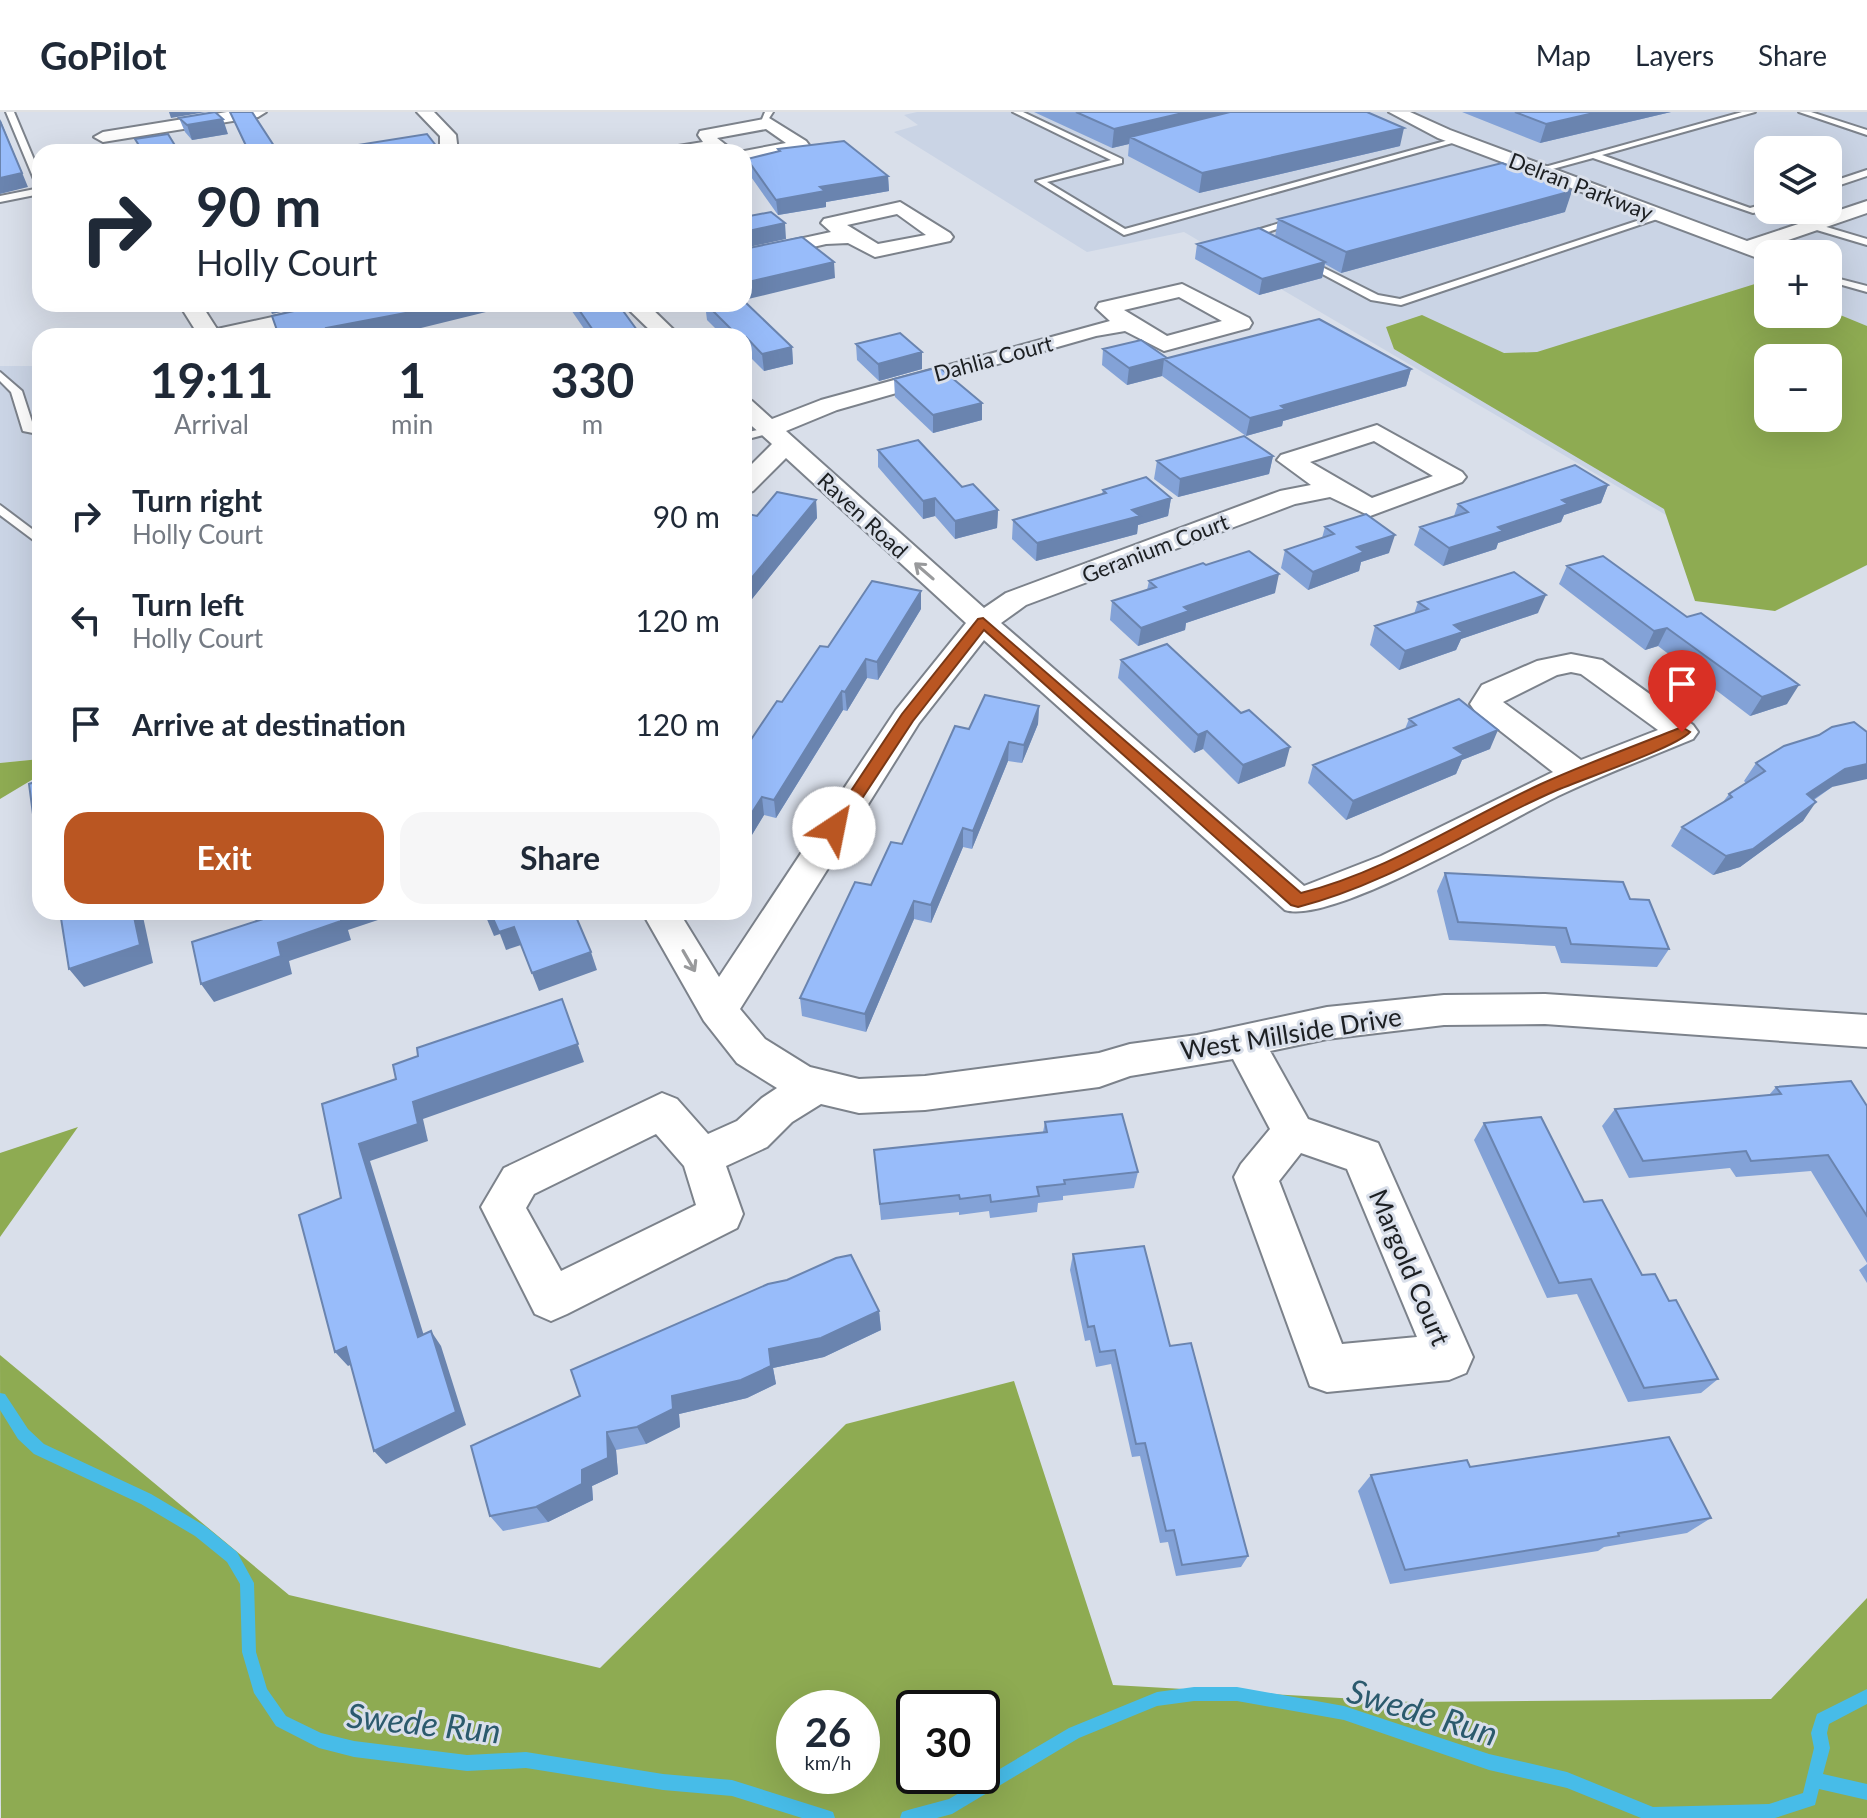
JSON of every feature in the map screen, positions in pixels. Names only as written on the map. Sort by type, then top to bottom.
[{"type":"street","points":[[101,138],[258,112]]},
{"type":"street","points":[[425,112],[448,135],[449,144]]},
{"type":"street","name":"Delran Parkway","points":[[1397,112],[1506,162],[1538,170],[1754,251]]},
{"type":"street","points":[[716,144],[706,135],[766,118],[800,145],[752,154]]},
{"type":"street","points":[[1746,248],[1867,207]]},
{"type":"street","points":[[752,255],[811,241],[852,237]]},
{"type":"street","points":[[1182,290],[1241,323],[1164,344],[1128,324],[1107,308],[1182,290]]},
{"type":"street","points":[[253,328],[325,312]]},
{"type":"street","points":[[643,312],[660,328]]},
{"type":"street","name":"Dahlia Court","points":[[752,474],[797,416],[1082,333],[1128,324]]},
{"type":"street","name":"Raven Road","points":[[752,413],[1298,901],[1338,891],[1410,859],[1578,775]]},
{"type":"street","points":[[1377,432],[1453,477],[1370,508],[1334,489],[1290,460],[1377,432]]},
{"type":"street","name":"Geranium Court","points":[[718,1010],[907,717],[983,622],[1016,599],[1289,497],[1334,489]]},
{"type":"street","points":[[1571,663],[1591,667],[1682,732],[1578,775],[1486,704],[1493,692],[1548,668],[1571,663]]},
{"type":"street","name":"West Millside Drive","points":[[665,920],[718,1010],[751,1051],[773,1067],[814,1087],[859,1096],[925,1093],[1099,1070],[1130,1060],[1197,1051],[1327,1023],[1476,1008],[1545,1009],[1867,1031]]},
{"type":"street","points":[[1243,1040],[1293,1132]]},
{"type":"street","points":[[702,1157],[752,1134],[777,1110],[814,1087]]},
{"type":"street","points":[[662,1111],[702,1157],[721,1214],[551,1299],[503,1207],[519,1181],[662,1111]]},
{"type":"street","name":"Margold Court","points":[[1293,1132],[1363,1156],[1449,1357],[1327,1369],[1256,1177],[1293,1132]]},
{"type":"lane","points":[[10,112],[32,165]]},
{"type":"lane","points":[[1017,112],[1119,161],[1040,181],[1124,232],[1459,140]]},
{"type":"lane","points":[[1538,170],[1751,112]]},
{"type":"lane","points":[[1803,112],[1867,133]]},
{"type":"lane","points":[[1107,155],[1121,151]]},
{"type":"lane","points":[[1594,155],[1754,210]]},
{"type":"lane","points":[[1842,181],[1867,173]]},
{"type":"lane","points":[[0,199],[32,193]]},
{"type":"lane","points":[[1273,247],[1261,240],[1260,232],[1313,216]]},
{"type":"lane","points":[[1286,253],[1375,298],[1401,302],[1661,216]]},
{"type":"lane","points":[[1813,226],[1867,242]]},
{"type":"lane","points":[[1842,282],[1867,289]]},
{"type":"lane","points":[[0,375],[16,391],[29,431]]},
{"type":"lane","points":[[752,437],[778,437]]},
{"type":"lane","points":[[0,509],[32,535]]},
{"type":"shaded area","points":[[917,112],[1867,112],[1867,548],[1792,589],[1184,232],[1087,252],[894,132],[918,125],[904,115]]},
{"type":"shaded area","points":[[0,366],[32,366],[32,760],[0,763]]},
{"type":"green space","points":[[1754,284],[1754,328],[1842,328],[1842,316],[1867,326],[1867,565],[1775,611],[1695,601],[1664,509],[1394,349],[1386,327],[1422,315],[1504,353],[1537,352]]},
{"type":"green space","points":[[32,760],[32,780],[0,799],[0,763]]},
{"type":"green space","points":[[78,1127],[0,1237],[0,1153]]},
{"type":"green space","points":[[0,1355],[289,1595],[600,1668],[846,1424],[1014,1381],[1113,1685],[1411,1702],[1771,1699],[1867,1598],[1867,1818],[1,1818]]},
{"type":"building","points":[[215,112],[223,119],[187,125],[179,118]]},
{"type":"building","points":[[230,112],[252,112],[273,144],[245,144]]},
{"type":"building","points":[[1076,112],[1187,112],[1114,129]]},
{"type":"building","points":[[1230,112],[1367,112],[1404,128],[1202,173],[1130,137]]},
{"type":"building","points":[[1515,112],[1598,112],[1546,124]]},
{"type":"building","points":[[0,121],[22,173],[0,178]]},
{"type":"building","points":[[168,134],[174,144],[138,144],[135,139]]},
{"type":"building","points":[[427,134],[435,144],[364,144]]},
{"type":"building","points":[[844,141],[888,176],[820,187],[825,191],[776,200],[752,166],[752,158],[780,151],[778,149]]},
{"type":"building","points":[[1502,163],[1572,191],[1346,252],[1278,219]]},
{"type":"building","points":[[771,212],[785,223],[752,230],[752,216]]},
{"type":"building","points":[[1259,228],[1325,262],[1262,279],[1197,244]]},
{"type":"building","points":[[802,237],[834,262],[752,281],[752,247]]},
{"type":"building","points":[[752,309],[792,347],[762,354],[752,343],[752,328],[730,328],[714,312],[752,312]]},
{"type":"building","points":[[290,312],[411,312],[326,328],[276,328],[272,316]]},
{"type":"building","points":[[580,312],[624,312],[636,328],[592,328]]},
{"type":"building","points":[[1319,319],[1411,369],[1281,406],[1285,409],[1250,418],[1164,359]]},
{"type":"building","points":[[900,333],[922,352],[878,364],[856,344]]},
{"type":"building","points":[[1141,340],[1167,358],[1129,368],[1103,349]]},
{"type":"building","points":[[939,367],[982,403],[933,415],[894,379]]},
{"type":"building","points":[[1244,436],[1273,456],[1180,479],[1157,461]]},
{"type":"building","points":[[918,440],[962,487],[973,484],[998,510],[955,521],[935,498],[923,501],[878,450]]},
{"type":"building","points":[[1575,465],[1608,485],[1562,500],[1568,504],[1498,527],[1503,531],[1449,548],[1420,527],[1468,512],[1458,504]]},
{"type":"building","points":[[1146,477],[1171,498],[1132,510],[1140,516],[1037,543],[1013,520],[1106,493],[1103,490]]},
{"type":"building","points":[[777,492],[816,500],[752,578],[752,515],[757,516]]},
{"type":"building","points":[[1366,514],[1395,535],[1357,547],[1364,552],[1313,572],[1285,550],[1334,534],[1325,527]]},
{"type":"building","points":[[1249,551],[1279,574],[1184,607],[1189,611],[1141,628],[1112,601],[1156,587],[1149,581]]},
{"type":"building","points":[[1603,556],[1687,617],[1701,613],[1799,685],[1762,697],[1667,628],[1654,631],[1567,566]]},
{"type":"building","points":[[1514,572],[1546,595],[1454,625],[1463,632],[1405,651],[1375,626],[1428,609],[1418,602]]},
{"type":"building","points":[[872,581],[921,591],[877,662],[866,659],[845,692],[842,691],[774,800],[762,797],[752,813],[752,738],[777,701],[782,702],[820,646],[828,647]]},
{"type":"building","points":[[1167,644],[1241,713],[1249,710],[1290,747],[1243,765],[1207,731],[1198,735],[1121,660]]},
{"type":"building","points":[[985,695],[1039,706],[1024,745],[1009,742],[973,831],[963,828],[931,905],[914,901],[865,1014],[800,998],[855,882],[871,885],[891,842],[902,844],[955,726],[969,729]]},
{"type":"building","points":[[1459,699],[1498,730],[1454,748],[1464,755],[1353,801],[1313,765],[1416,725],[1409,719]]},
{"type":"building","points":[[1854,722],[1867,732],[1867,764],[1845,769],[1807,794],[1816,802],[1753,849],[1726,856],[1682,827],[1732,797],[1729,794],[1765,771],[1756,763],[1784,746],[1819,735],[1832,727]]},
{"type":"building","points":[[1445,873],[1623,882],[1630,899],[1649,900],[1669,949],[1571,944],[1566,928],[1458,922]]},
{"type":"building","points":[[61,920],[135,920],[140,945],[69,969]]},
{"type":"building","points":[[260,920],[341,921],[278,943],[281,956],[201,984],[192,942]]},
{"type":"building","points":[[494,920],[577,920],[591,952],[532,973],[514,927],[499,932]]},
{"type":"building","points":[[562,999],[578,1044],[413,1102],[418,1124],[359,1144],[418,1337],[431,1331],[456,1412],[374,1451],[346,1347],[335,1352],[299,1215],[341,1198],[322,1104],[396,1079],[393,1065],[418,1056],[417,1048]]},
{"type":"building","points":[[1851,1081],[1867,1106],[1867,1216],[1828,1155],[1751,1161],[1746,1151],[1643,1161],[1615,1109],[1781,1094],[1776,1087]]},
{"type":"building","points":[[1122,1114],[1138,1172],[1064,1180],[1065,1184],[1037,1187],[1039,1196],[991,1202],[990,1195],[960,1199],[959,1195],[880,1204],[874,1150],[1047,1132],[1045,1122]]},
{"type":"building","points":[[1541,1117],[1584,1202],[1602,1200],[1642,1275],[1655,1274],[1669,1301],[1676,1300],[1718,1379],[1644,1388],[1591,1279],[1559,1283],[1484,1123]]},
{"type":"building","points":[[1144,1246],[1170,1346],[1191,1343],[1248,1556],[1182,1565],[1174,1530],[1166,1531],[1145,1443],[1136,1444],[1115,1350],[1100,1352],[1094,1326],[1088,1327],[1073,1254]]},
{"type":"building","points":[[851,1255],[879,1311],[821,1338],[769,1349],[771,1366],[741,1380],[672,1396],[673,1409],[637,1427],[607,1432],[608,1458],[582,1470],[582,1484],[536,1507],[490,1516],[471,1446],[580,1396],[571,1370],[768,1284],[787,1280],[836,1258]]},
{"type":"building","points":[[1669,1437],[1711,1518],[1405,1570],[1371,1475],[1467,1460],[1470,1467]]},
{"type":"waterway","name":"Swede Run","points":[[0,1399],[23,1434],[39,1449],[146,1499],[200,1531],[232,1557],[247,1583],[249,1652],[261,1693],[281,1721],[319,1740],[354,1749],[467,1763],[526,1760],[663,1782],[732,1788],[827,1818]]},
{"type":"waterway","name":"Swede Run","points":[[908,1818],[952,1806],[1074,1733],[1157,1699],[1194,1694],[1237,1694],[1344,1713],[1489,1762],[1567,1780],[1653,1815],[1769,1812],[1809,1799],[1822,1748],[1819,1733],[1822,1719],[1867,1696]]},
{"type":"waterway","points":[[1814,1780],[1867,1792]]},
{"type":"route","points":[[834,828],[907,717],[983,622],[1298,901],[1338,891],[1410,859],[1548,788],[1682,732]]}]
